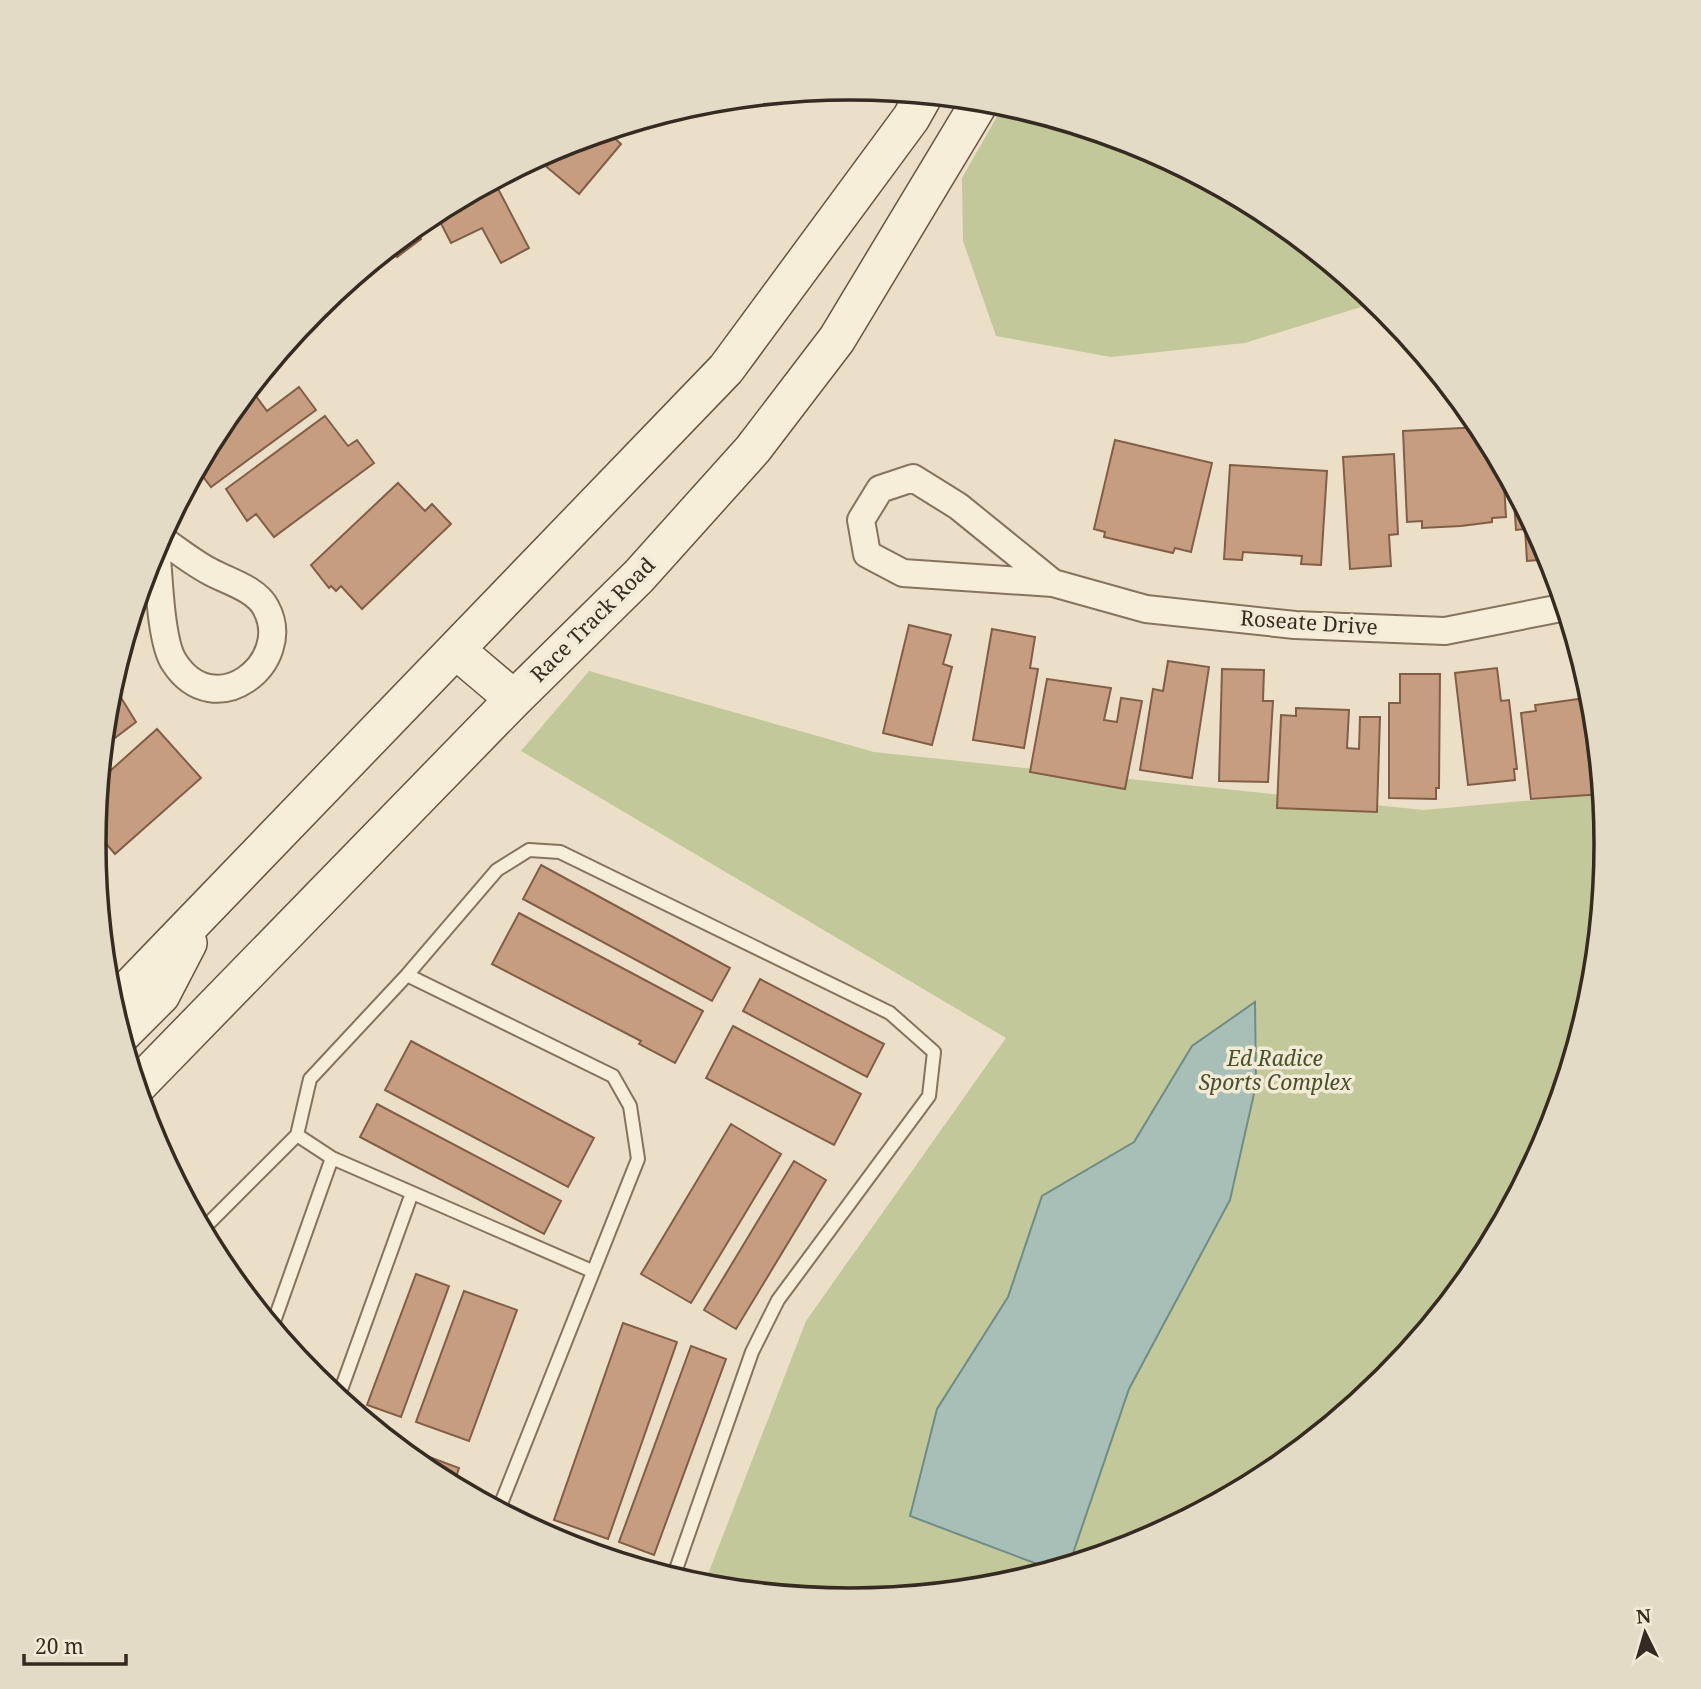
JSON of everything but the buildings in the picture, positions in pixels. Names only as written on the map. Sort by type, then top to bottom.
[{"type":"main road","points":[[121,996],[726,369],[903,130],[919,103]]},
{"type":"main road","name":"Race Track Road","points":[[143,1078],[514,699],[639,576],[753,449],[837,339],[975,110]]},
{"type":"main road","points":[[456,650],[514,699]]},
{"type":"main road","points":[[129,1027],[161,995],[202,913]]},
{"type":"street","name":"Roseate Drive","points":[[1053,583],[958,506],[913,478],[880,489],[861,520],[867,554],[903,573],[1053,583],[1146,609],[1308,625],[1445,631],[1557,609]]},
{"type":"street","points":[[159,568],[167,643],[173,661],[198,685],[213,689],[232,688],[248,679],[269,650],[271,631],[266,607],[238,584],[209,572],[169,544]]},
{"type":"lane","points":[[209,1223],[297,1135],[310,1079],[407,975],[497,870],[529,849],[560,852],[890,1013],[934,1052],[929,1096],[778,1300],[752,1352],[676,1568]]},
{"type":"lane","points":[[407,975],[613,1076],[630,1106],[638,1159],[502,1502]]},
{"type":"lane","points":[[297,1135],[332,1158],[592,1271]]},
{"type":"lane","points":[[276,1317],[332,1158]]},
{"type":"lane","points":[[342,1388],[412,1193]]},
{"type":"green space","points":[[998,114],[1090,139],[1136,156],[1223,200],[1304,254],[1364,306],[1245,343],[1111,357],[996,336],[963,241],[962,178]]},
{"type":"green space","name":"Ed Radice Sports Complex","points":[[589,671],[874,752],[1423,810],[1594,795],[1594,893],[1581,990],[1570,1037],[1539,1130],[1495,1217],[1470,1258],[1410,1336],[1377,1371],[1342,1404],[1264,1464],[1223,1489],[1136,1533],[1090,1550],[996,1575],[899,1588],[850,1589],[802,1588],[707,1575],[806,1321],[1006,1038],[521,751]]},
{"type":"water","points":[[1255,1002],[1256,1085],[1230,1200],[1129,1389],[1072,1555],[1039,1565],[910,1516],[937,1409],[1008,1297],[1042,1196],[1134,1142],[1192,1046]]}]
